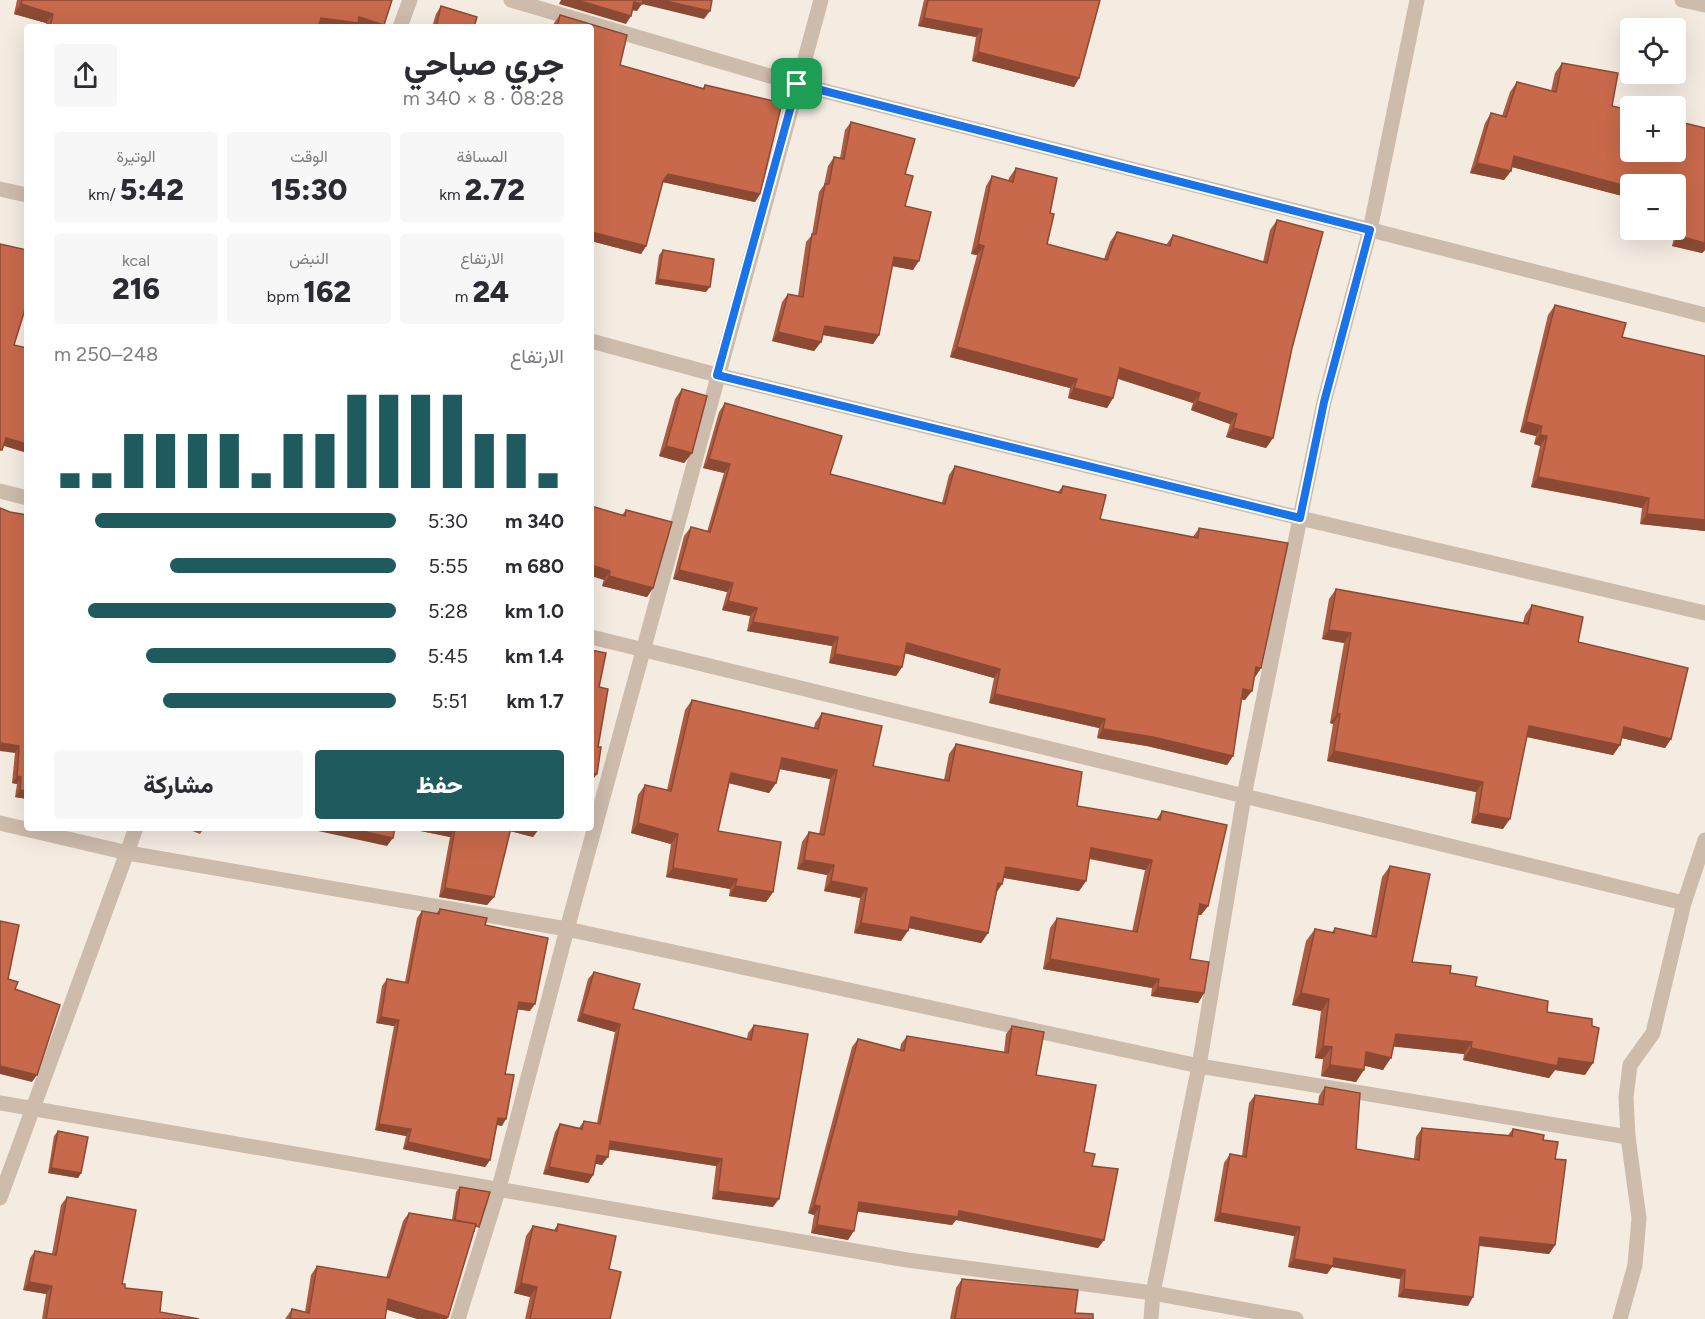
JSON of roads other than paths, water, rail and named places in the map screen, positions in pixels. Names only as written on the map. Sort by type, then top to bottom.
[{"type":"street","points":[[401,24],[410,0]]},
{"type":"street","points":[[511,0],[593,24]]},
{"type":"street","points":[[458,1319],[499,1188],[717,375],[821,0]]},
{"type":"street","points":[[1151,1319],[1153,1293],[1198,1066],[1244,796],[1300,518],[1324,402],[1370,230],[1417,0]]},
{"type":"street","points":[[1682,0],[1705,5]]},
{"type":"street","points":[[594,24],[797,84],[1705,315]]},
{"type":"street","points":[[0,189],[24,194]]},
{"type":"street","points":[[594,342],[717,375],[1300,518],[1705,613]]},
{"type":"street","points":[[0,491],[24,497]]},
{"type":"street","points":[[594,639],[1684,903]]},
{"type":"street","points":[[0,823],[24,829]]},
{"type":"street","points":[[33,831],[128,854],[567,929],[1198,1066],[1628,1137]]},
{"type":"street","points":[[0,1198],[135,831]]},
{"type":"street","points":[[1620,1319],[1635,1265],[1639,1218],[1628,1137],[1626,1097],[1630,1065],[1653,1033],[1684,903],[1705,840]]},
{"type":"street","points":[[0,1103],[907,1260],[1153,1293],[1296,1319]]}]
